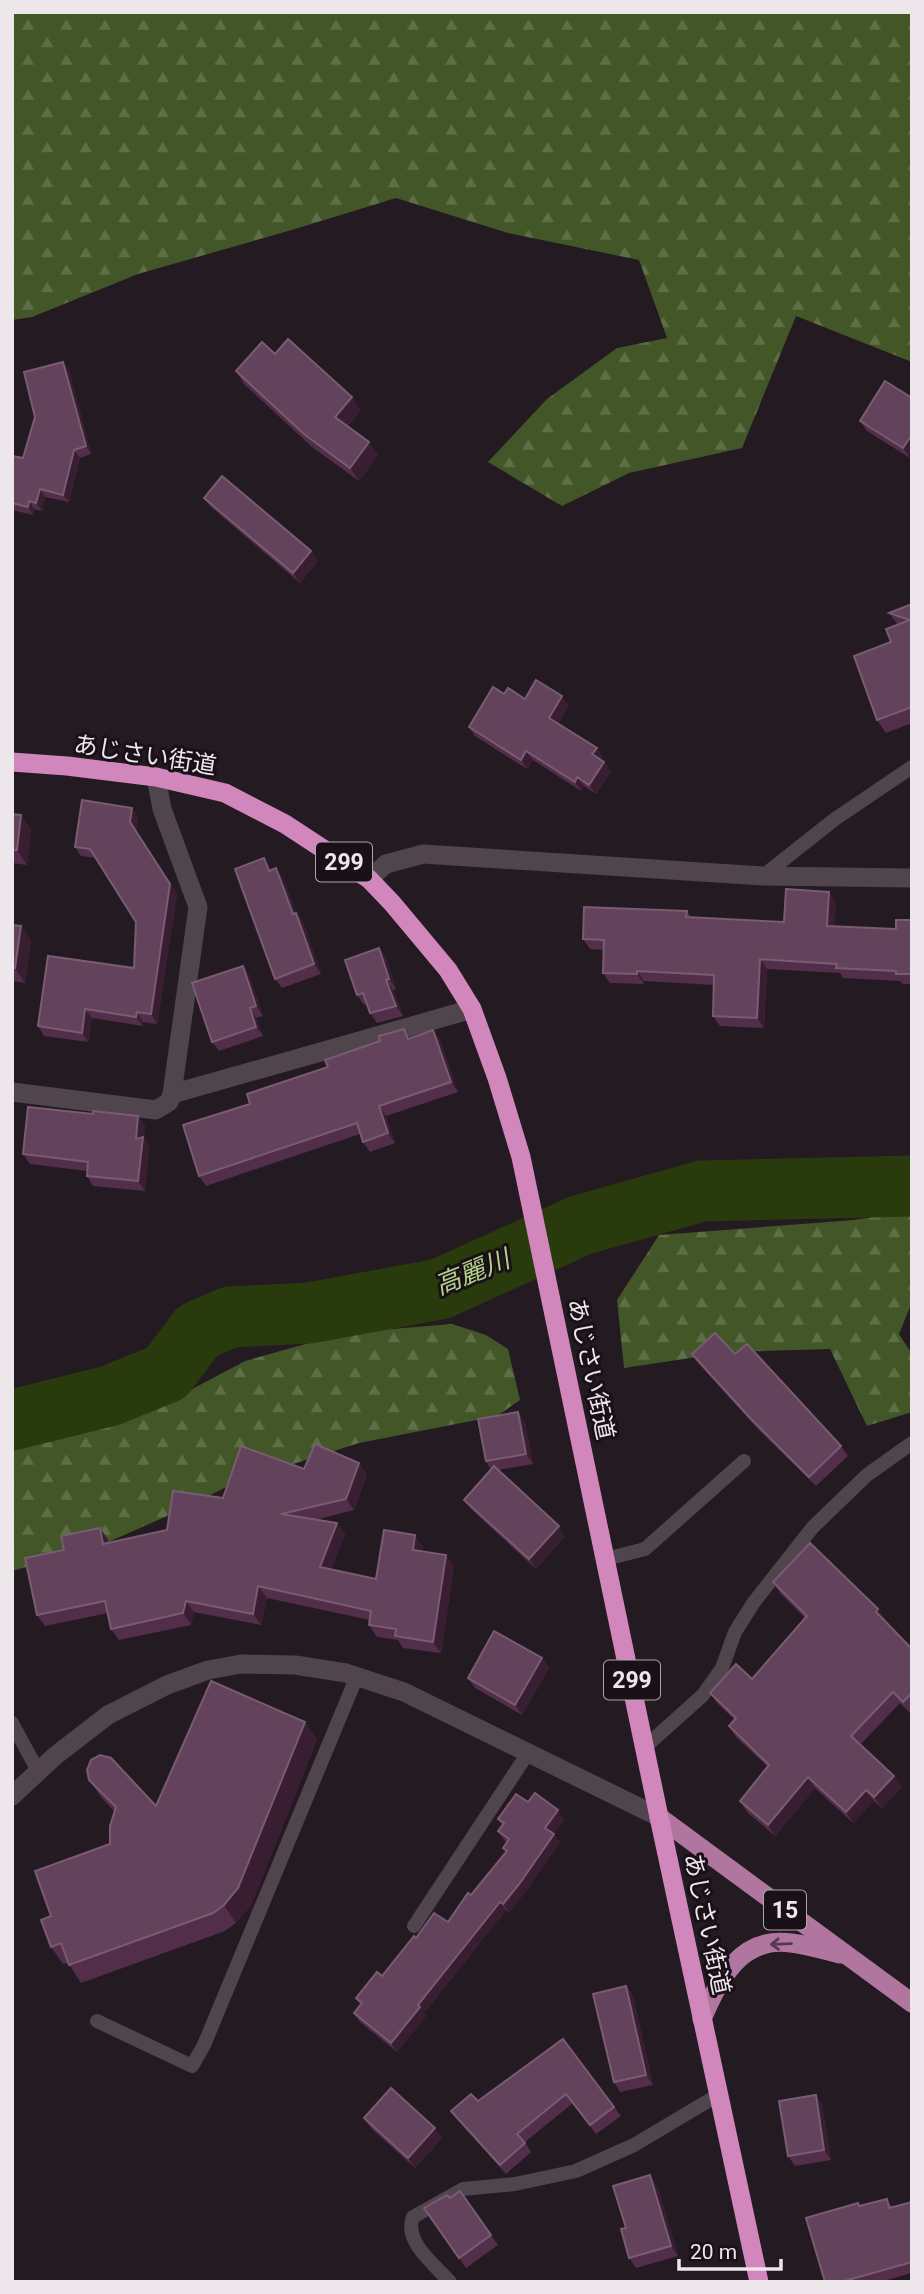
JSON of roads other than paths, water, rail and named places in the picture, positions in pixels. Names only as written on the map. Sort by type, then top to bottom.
[{"type":"highway","name":"あじさい街道","points":[[12,762],[156,777],[225,793],[285,824],[369,879],[448,970],[472,1009],[522,1157],[659,1818],[759,2282]]},
{"type":"main road","name":"15","points":[[659,1818],[912,2003]]},
{"type":"main road","points":[[702,2019],[716,1987],[733,1964],[756,1946],[789,1942],[848,1956]]},
{"type":"street","points":[[12,1092],[156,1110],[169,1102],[198,907],[162,809],[156,777]]},
{"type":"street","points":[[369,879],[386,864],[423,854],[763,876],[912,878]]},
{"type":"street","points":[[172,1094],[472,1009]]},
{"type":"street","points":[[12,1796],[55,1756],[108,1715],[167,1685],[208,1670],[241,1664],[295,1665],[346,1672],[404,1692],[659,1818]]},
{"type":"lane","points":[[763,876],[835,818],[912,767]]},
{"type":"lane","points":[[645,1746],[703,1695],[722,1668],[735,1632],[754,1602],[813,1527],[867,1475],[909,1451]]},
{"type":"lane","points":[[606,1559],[645,1549],[744,1461]]},
{"type":"lane","points":[[97,2021],[192,2066],[204,2045],[357,1676]]},
{"type":"lane","points":[[12,1723],[38,1771]]},
{"type":"lane","points":[[414,1926],[527,1753]]},
{"type":"lane","points":[[450,2282],[414,2240],[410,2225],[413,2217],[463,2189],[515,2184],[576,2171],[634,2145],[718,2095]]},
{"type":"waterway","name":"高麗川","points":[[12,1420],[109,1396],[166,1373],[198,1331],[230,1317],[309,1313],[440,1289],[581,1225],[702,1191],[912,1186]]}]
